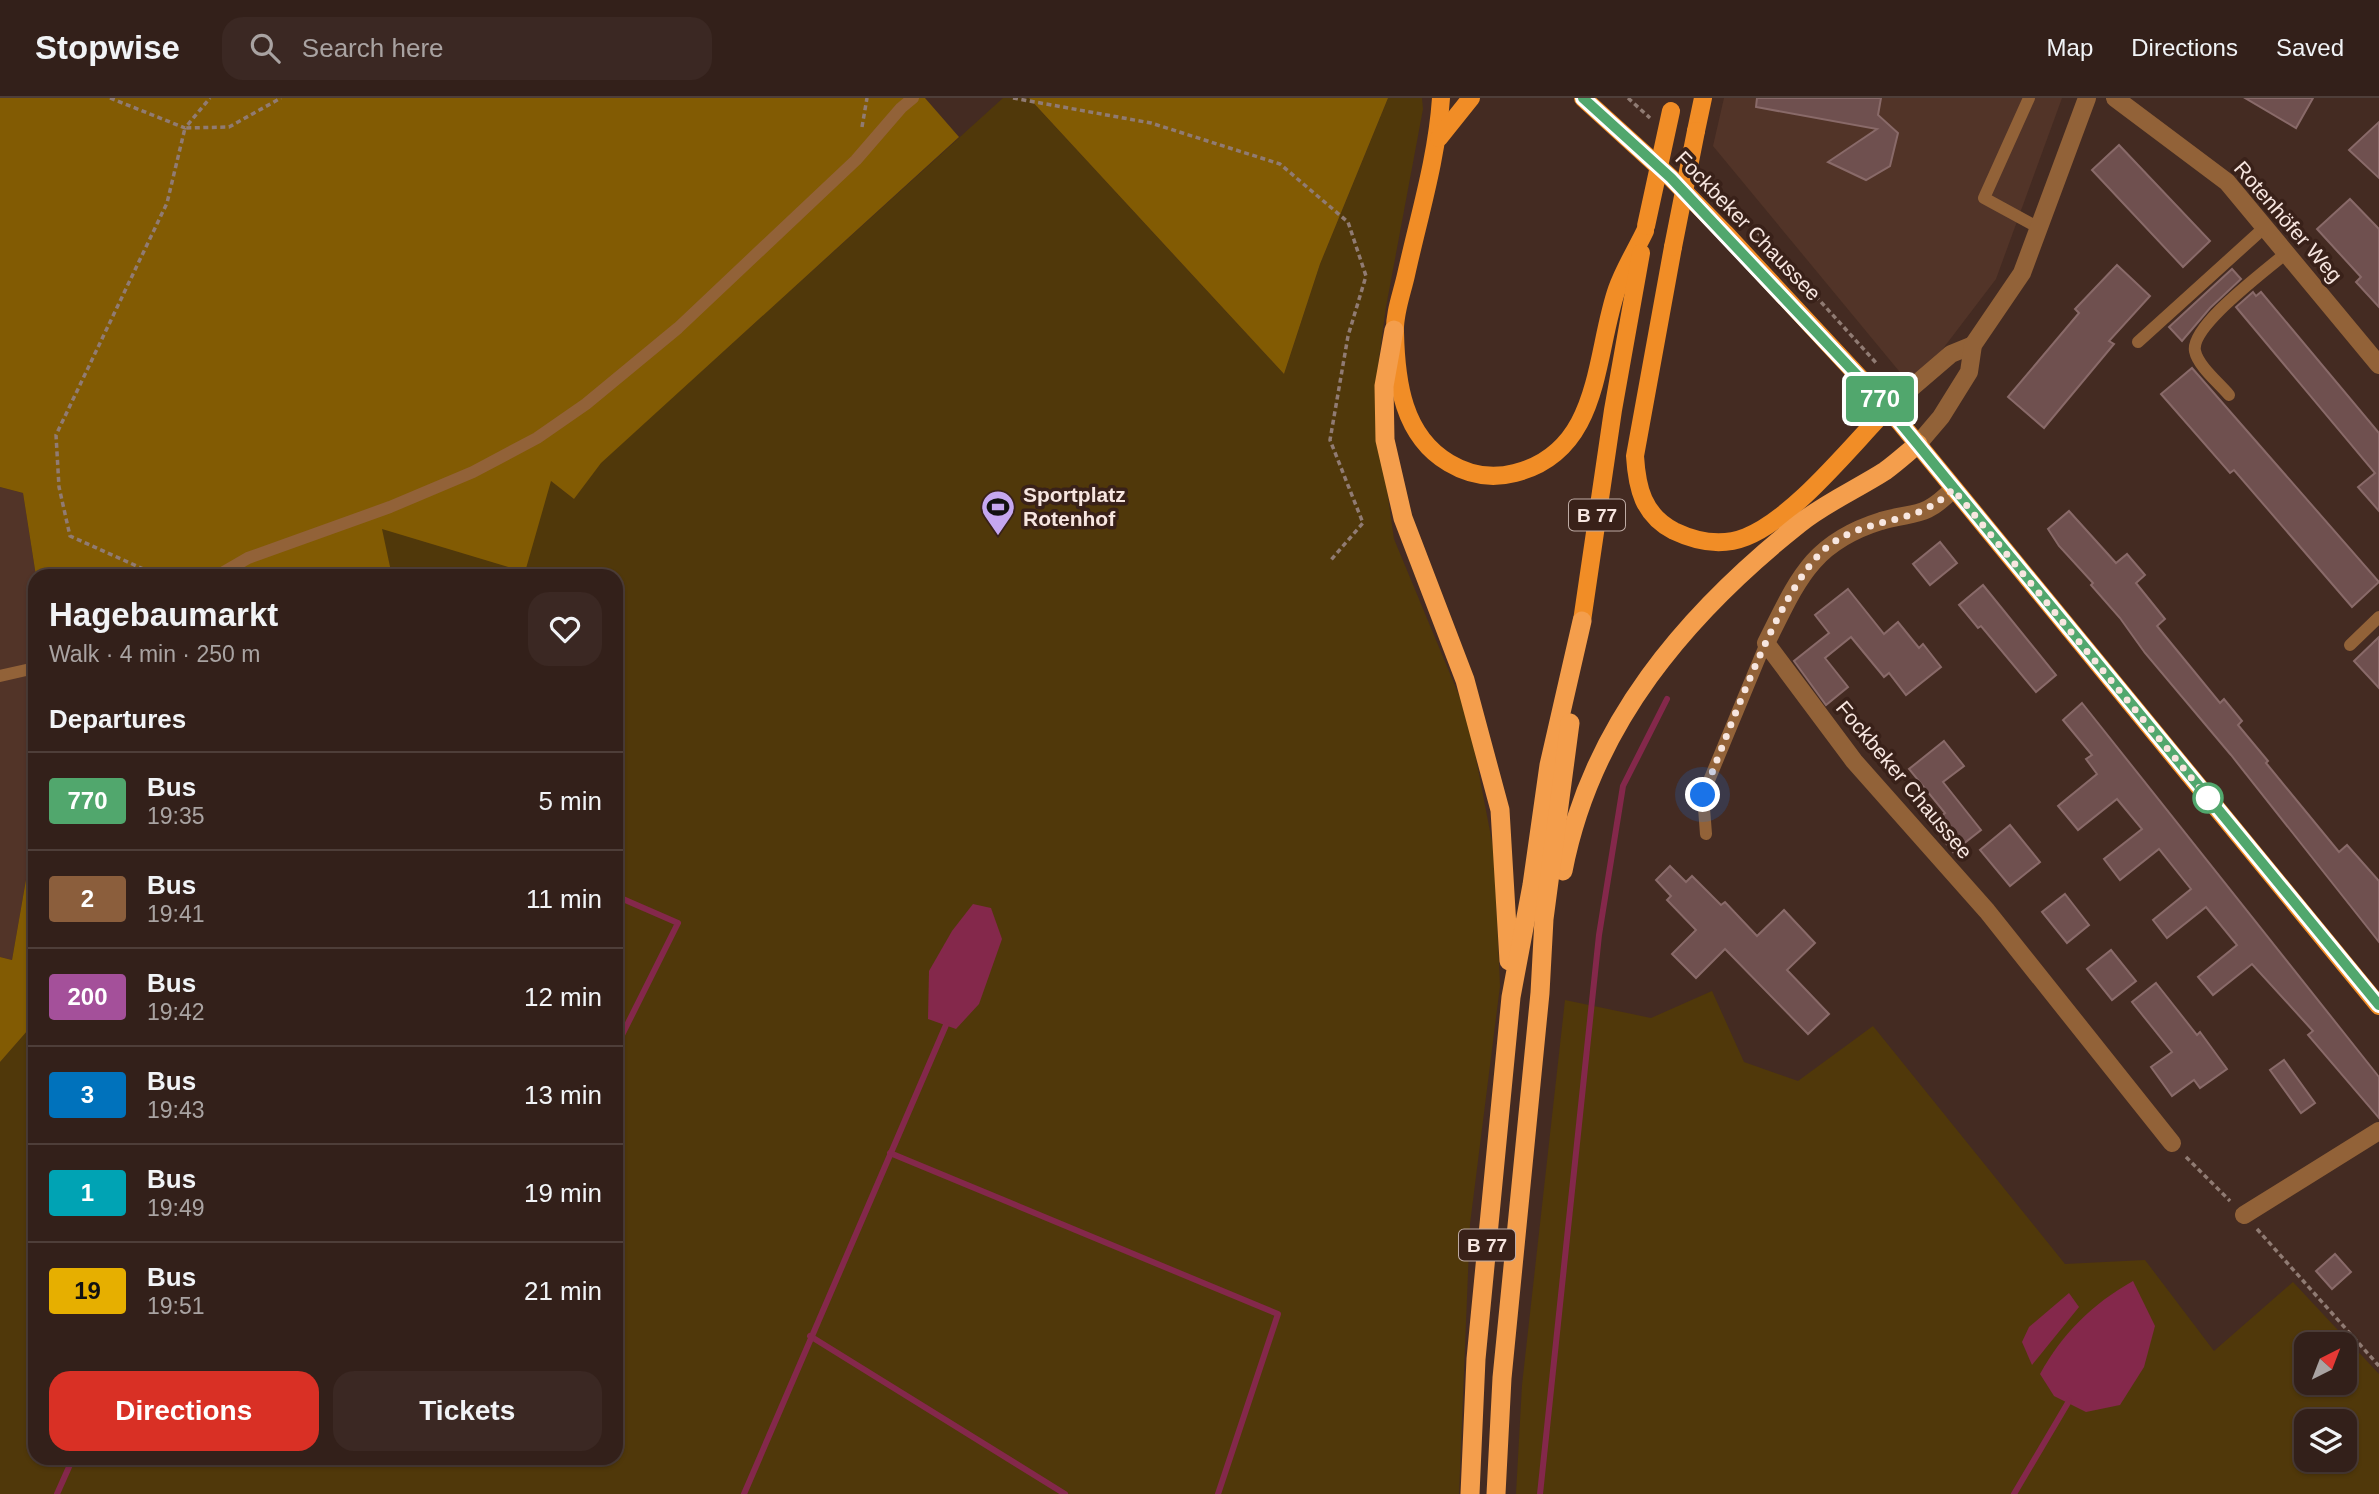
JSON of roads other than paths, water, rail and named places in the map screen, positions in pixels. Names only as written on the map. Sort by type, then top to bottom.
[{"type":"highway","points":[[1394,330],[1384,386],[1385,440],[1403,518],[1465,680],[1500,810],[1511,997]]},
{"type":"highway","points":[[1540,993],[1567,849],[1578,811],[1626,707],[1652,668],[1680,634],[1723,590],[1800,523],[1886,470],[1918,444]]},
{"type":"highway","name":"B 77","points":[[1496,1494],[1502,1378],[1540,993],[1544,919],[1581,621]]},
{"type":"highway","name":"B 77","points":[[1470,1494],[1476,1359],[1511,997],[1532,885],[1549,765],[1581,621]]},
{"type":"main road","points":[[1441,98],[1438,138],[1394,330],[1400,388],[1408,417],[1418,437],[1435,455],[1471,473],[1490,476],[1529,469],[1555,451],[1582,419],[1596,383],[1617,289],[1646,228]]},
{"type":"main road","points":[[1438,138],[1471,98]]},
{"type":"main road","name":"Fockbeker Chaussee","points":[[1583,98],[1671,178],[1888,408],[2379,1006]]},
{"type":"main road","points":[[1703,98],[1634,456],[1637,486],[1645,506],[1664,526],[1695,541],[1725,542],[1746,537],[1777,518],[1888,408]]},
{"type":"main road","name":"B 77","points":[[1581,621],[1613,410],[1646,228],[1673,105]]},
{"type":"street","points":[[1918,444],[1941,417],[1969,372],[1973,345],[2022,273],[2087,98]]},
{"type":"street","name":"Rotenhöfer Weg","points":[[2115,98],[2227,182],[2379,365]]},
{"type":"street","points":[[1888,408],[1951,354],[1973,345]]},
{"type":"street","points":[[1766,643],[1801,573],[1831,543],[1884,520],[1917,515],[1937,506],[1953,489]]},
{"type":"street","name":"Fockbeker Chaussee","points":[[1766,643],[1854,761],[1987,911],[2172,1143]]},
{"type":"street","points":[[2244,1215],[2379,1132]]},
{"type":"lane","points":[[229,569],[248,558],[390,507],[473,472],[537,439],[586,404],[678,328],[856,160],[913,98]]},
{"type":"lane","points":[[2029,98],[1984,198],[2039,228]]},
{"type":"lane","points":[[2137,342],[2265,227]]},
{"type":"lane","points":[[2229,395],[2199,359],[2195,350],[2196,340],[2209,321],[2286,253]]},
{"type":"lane","points":[[2350,645],[2379,617]]},
{"type":"lane","points":[[1706,834],[1703,795],[1766,643]]},
{"type":"lane","points":[[0,676],[28,670]]},
{"type":"waterway","points":[[1540,1494],[1599,935],[1623,786],[1667,699]]},
{"type":"waterway","points":[[623,899],[678,923],[623,1033]]},
{"type":"waterway","points":[[744,1494],[946,1025]]},
{"type":"waterway","points":[[890,1153],[1278,1314],[1218,1494]]},
{"type":"waterway","points":[[810,1336],[1065,1494]]},
{"type":"waterway","points":[[2014,1494],[2069,1401]]},
{"type":"waterway","points":[[57,1494],[70,1465]]},
{"type":"place","name":"Sportplatz Rotenhof","points":[[998,537]]}]
